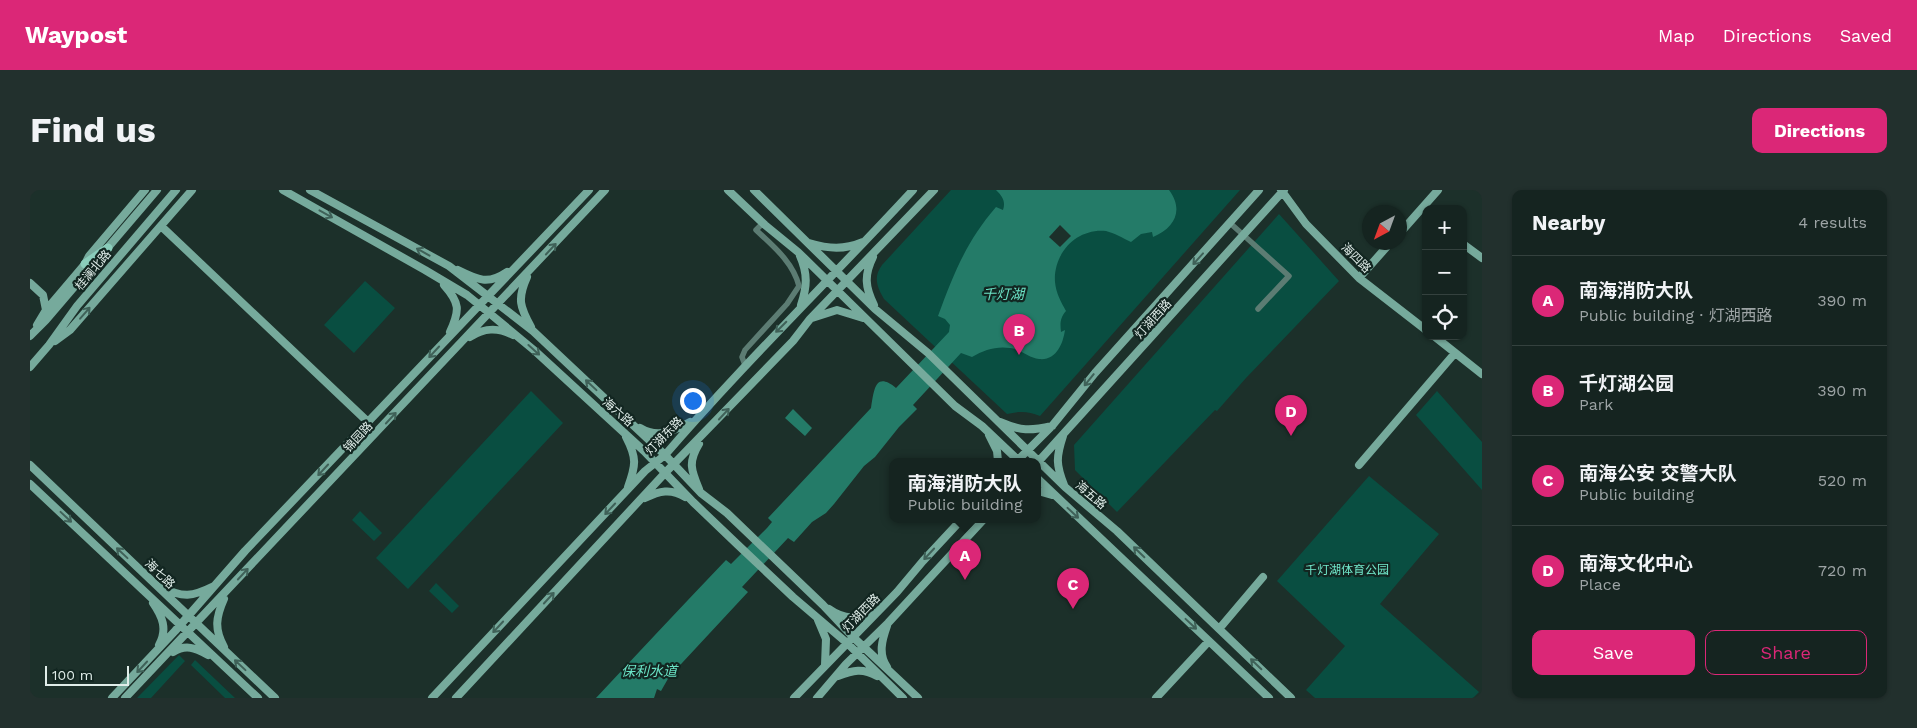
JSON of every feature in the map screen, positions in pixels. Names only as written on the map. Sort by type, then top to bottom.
[{"type":"main road","points":[[31,336],[46,310],[145,190]]},
{"type":"main road","name":"桂澜北路","points":[[31,336],[157,190]]},
{"type":"main road","name":"桂澜北路","points":[[30,367],[49,345],[77,306],[176,190]]},
{"type":"main road","points":[[49,345],[70,330],[192,190]]},
{"type":"main road","name":"海六路","points":[[283,190],[437,278],[488,312],[522,340],[624,433],[766,572],[847,643],[903,698]]},
{"type":"main road","name":"海六路","points":[[310,190],[449,266],[533,332],[632,423],[701,493],[727,514],[777,561],[863,647],[918,698]]},
{"type":"main road","name":"锦园路","points":[[112,698],[181,625],[245,551],[589,190]]},
{"type":"main road","name":"锦园路","points":[[125,698],[605,190]]},
{"type":"main road","points":[[728,190],[762,223],[798,252],[955,406],[987,430],[1015,458]]},
{"type":"main road","name":"海五路","points":[[754,190],[875,310],[928,353],[1034,458]]},
{"type":"main road","name":"灯湖东路","points":[[432,698],[913,190]]},
{"type":"main road","points":[[456,698],[665,473],[674,466],[793,341],[810,319],[934,190]]},
{"type":"main road","name":"灯湖西路","points":[[1021,458],[1052,426],[1096,373],[1259,190]]},
{"type":"main road","points":[[1428,205],[1438,190]]},
{"type":"main road","name":"灯湖西路","points":[[1041,459],[1282,191]]},
{"type":"main road","name":"海四路","points":[[1282,191],[1306,224],[1358,278],[1422,327]]},
{"type":"main road","points":[[1407,227],[1422,213]]},
{"type":"main road","points":[[161,226],[368,422]]},
{"type":"main road","points":[[807,242],[825,248],[838,249],[850,248],[867,240]]},
{"type":"main road","points":[[1467,247],[1482,258]]},
{"type":"main road","points":[[85,264],[108,248]]},
{"type":"main road","points":[[875,310],[866,279],[867,269],[877,250]]},
{"type":"main road","points":[[1358,278],[1384,250]]},
{"type":"main road","points":[[798,252],[806,276],[806,291],[800,309]]},
{"type":"main road","points":[[449,266],[476,279],[486,281],[500,277],[521,262]]},
{"type":"main road","points":[[531,270],[523,286],[520,302],[533,332]]},
{"type":"main road","points":[[437,278],[452,294],[458,310],[448,338]]},
{"type":"main road","points":[[30,283],[45,298],[46,310]]},
{"type":"main road","points":[[41,293],[60,293]]},
{"type":"main road","points":[[810,319],[837,310],[867,320]]},
{"type":"main road","points":[[458,346],[478,332],[487,329],[498,329],[522,340]]},
{"type":"main road","points":[[1439,340],[1482,374]]},
{"type":"main road","points":[[1359,465],[1455,353]]},
{"type":"main road","points":[[632,423],[646,432],[667,433],[696,418]]},
{"type":"main road","points":[[996,420],[1014,428],[1026,430],[1052,426]]},
{"type":"main road","points":[[701,493],[691,461],[693,453],[708,430]]},
{"type":"main road","points":[[987,430],[997,451],[998,458]]},
{"type":"main road","points":[[624,433],[634,452],[635,462],[626,491]]},
{"type":"main road","points":[[683,433],[686,443],[694,444]]},
{"type":"main road","points":[[1064,433],[1057,453],[1059,473],[1065,487]]},
{"type":"main road","name":"海七路","points":[[30,465],[276,698]]},
{"type":"main road","name":"海五路","points":[[1041,465],[1117,531],[1291,698]]},
{"type":"main road","points":[[1041,482],[1269,698]]},
{"type":"main road","points":[[30,484],[258,698]]},
{"type":"main road","points":[[639,502],[660,491],[669,490],[693,502]]},
{"type":"main road","points":[[1041,492],[1055,496]]},
{"type":"main road","name":"灯湖西路","points":[[794,698],[877,613],[958,523]]},
{"type":"main road","name":"灯湖西路","points":[[818,698],[857,653],[888,623],[980,523]]},
{"type":"main road","points":[[1218,629],[1263,578]]},
{"type":"main road","points":[[155,584],[184,596],[202,592],[218,584]]},
{"type":"main road","points":[[147,592],[161,614],[164,623],[162,640],[155,652]]},
{"type":"main road","points":[[226,592],[216,620],[217,630],[227,653]]},
{"type":"main road","points":[[823,605],[832,612],[851,618],[859,618],[877,613]]},
{"type":"main road","points":[[815,614],[826,639],[825,665]]},
{"type":"main road","points":[[888,623],[881,641],[881,652],[884,662],[891,673]]},
{"type":"main road","points":[[1156,698],[1209,641]]},
{"type":"main road","points":[[163,659],[180,647],[189,646],[218,661]]},
{"type":"main road","points":[[836,677],[856,670],[870,672],[884,680]]},
{"type":"street","points":[[745,366],[742,357],[745,350],[787,304],[799,286],[796,274],[787,261],[756,230],[762,223]]},
{"type":"street","points":[[1230,223],[1289,276],[1258,309]]},
{"type":"green space","points":[[951,190],[1240,190],[1040,416],[1024,412],[1007,414],[884,299],[879,290],[877,278],[879,269]]},
{"type":"green space","points":[[1279,214],[1339,281],[1217,411],[1215,410],[1117,512],[1075,470],[1074,445]]},
{"type":"green space","points":[[365,281],[395,308],[354,353],[324,325]]},
{"type":"green space","points":[[531,391],[563,423],[408,589],[376,558]]},
{"type":"green space","points":[[1437,391],[1482,442],[1482,490],[1416,415]]},
{"type":"green space","name":"千灯湖体育公园","points":[[1369,476],[1439,534],[1380,604],[1479,692],[1473,698],[1315,698],[1306,690],[1345,646],[1277,581]]},
{"type":"green space","points":[[360,511],[382,533],[374,541],[352,520]]},
{"type":"green space","points":[[436,583],[459,606],[452,613],[429,591]]},
{"type":"green space","points":[[179,655],[185,661],[151,698],[137,698]]},
{"type":"green space","points":[[195,660],[235,698],[225,698],[191,665]]},
{"type":"water","points":[[996,190],[1169,190],[1174,197],[1176,211],[1175,218],[1167,229],[1153,237],[1152,232],[1141,234],[1131,242],[1106,231],[1095,231],[1076,238],[1062,253],[1055,272],[1056,290],[1066,311],[1061,323],[1061,332],[1065,330],[1064,335],[1058,350],[1054,354],[1045,359],[1039,359],[1014,349],[1005,348],[990,349],[972,357],[961,353],[913,405],[917,409],[899,427],[875,457],[864,466],[826,513],[812,522],[794,542],[788,538],[742,587],[748,592],[669,677],[661,691],[657,689],[654,698],[596,698],[726,560],[731,564],[767,528],[772,522],[768,518],[871,408],[877,385],[884,381],[896,388],[949,332],[950,325],[945,319],[938,316],[955,272],[969,246],[996,207],[1003,210],[1003,199]]},
{"type":"water","points":[[793,409],[812,428],[805,436],[785,418]]},
{"type":"pier","points":[[1060,225],[1071,236],[1060,247],[1049,237]]},
{"type":"place","name":"千灯湖公园","points":[[1019,355]]},
{"type":"place","name":"南海文化中心","points":[[1291,436]]},
{"type":"place","name":"南海消防大队","points":[[965,580]]},
{"type":"place","name":"南海公安 交警大队","points":[[1073,609]]},
{"type":"water label","name":"千灯湖","points":[[1003,294]]},
{"type":"water label","name":"保利水道","points":[[649,671]]}]
